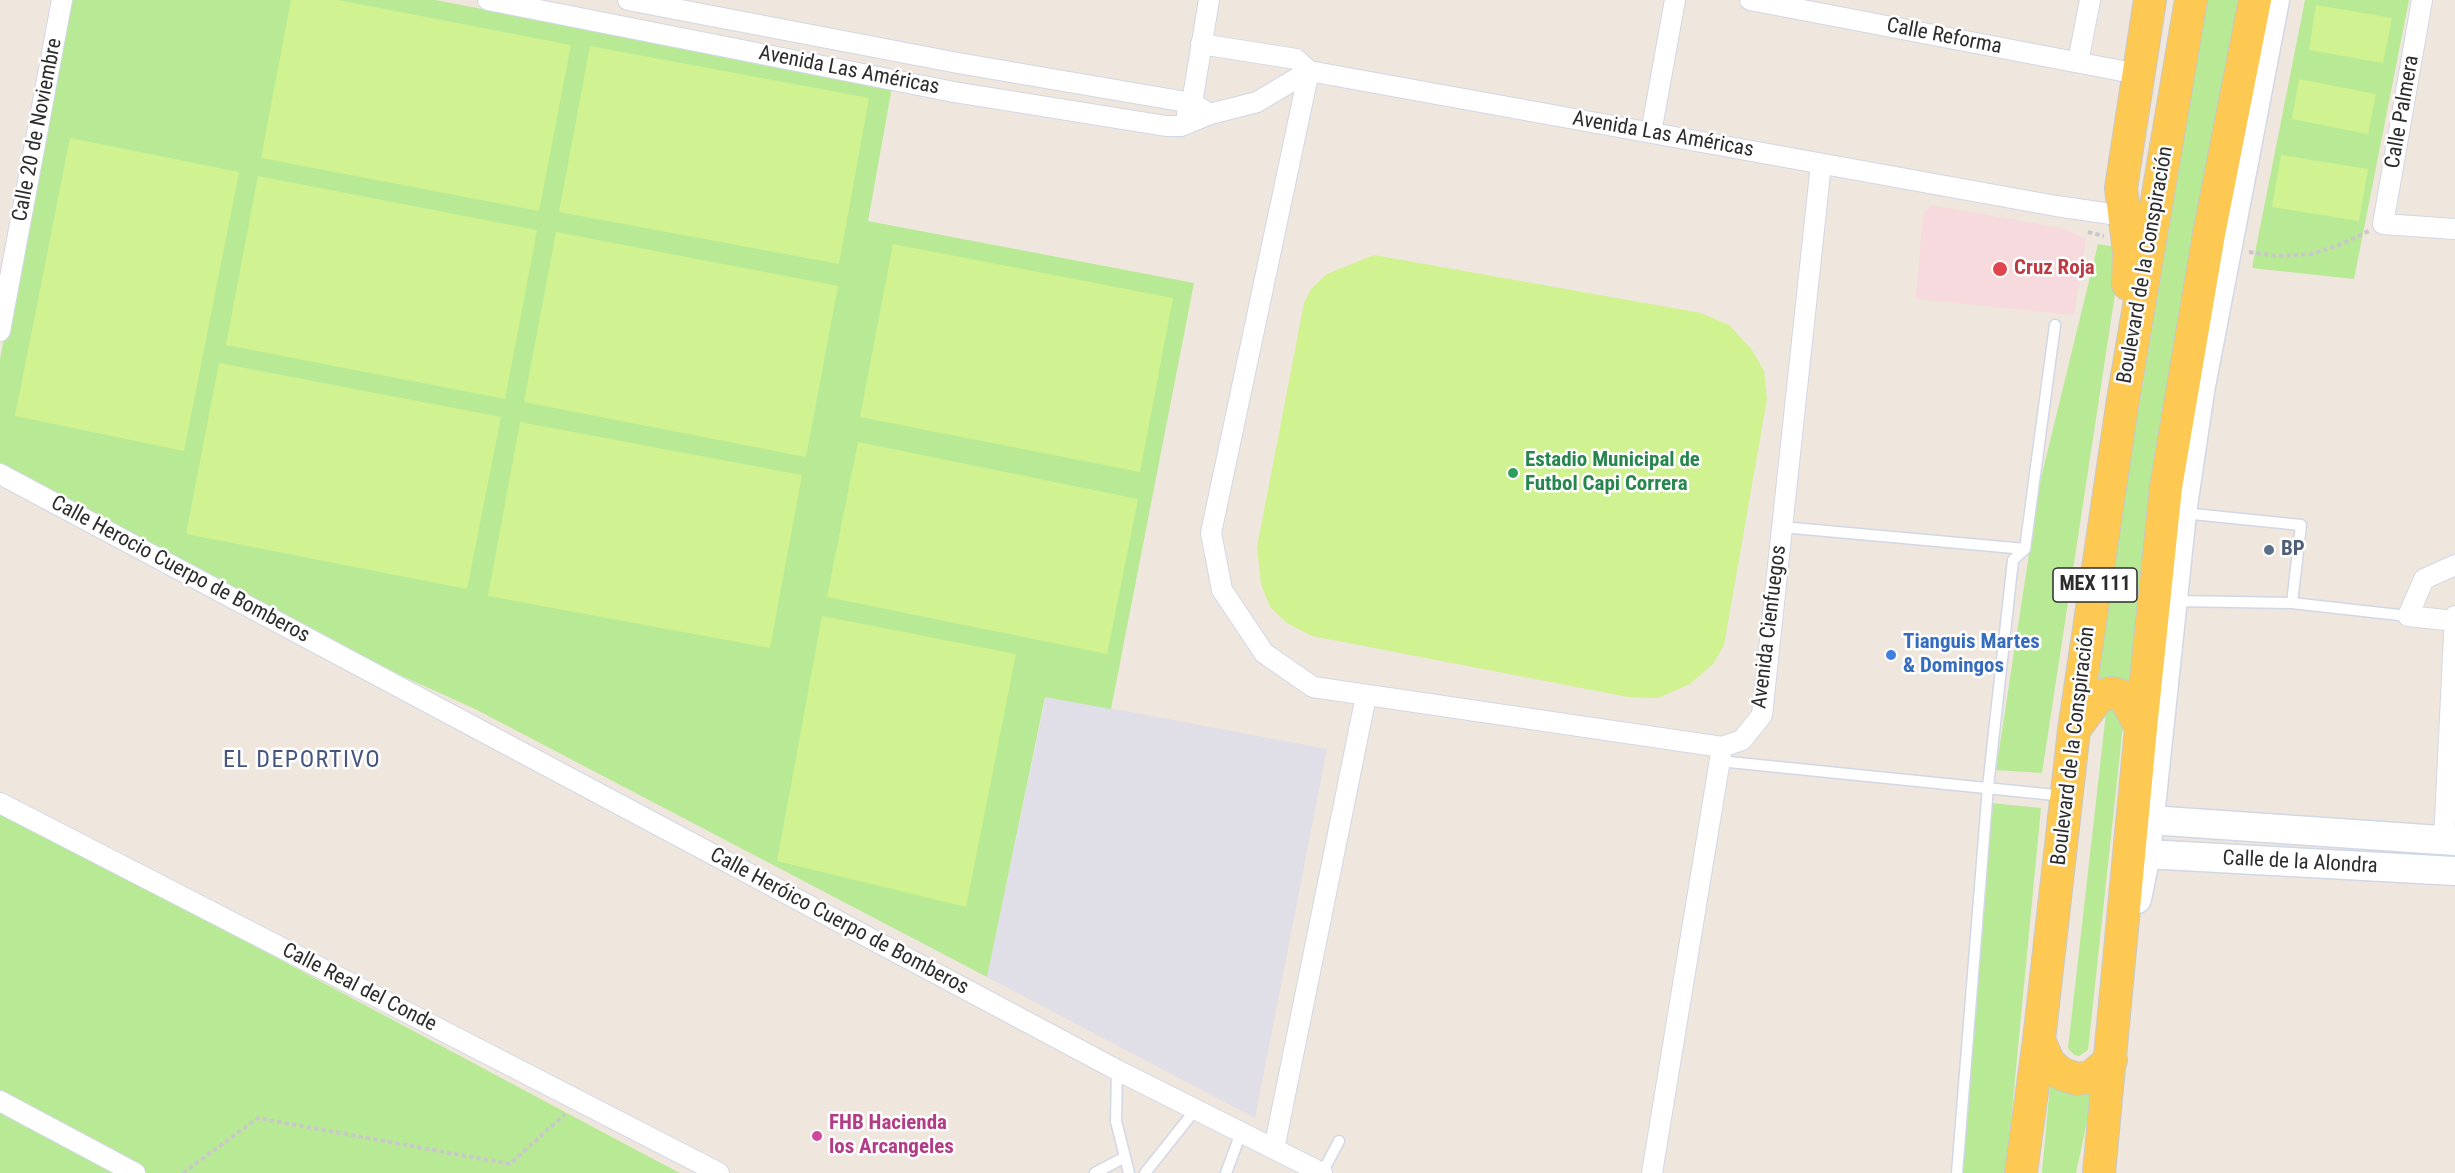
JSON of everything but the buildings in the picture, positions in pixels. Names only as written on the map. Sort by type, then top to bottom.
[{"type":"main road","points":[[2123,400],[2130,252],[2121,188],[2150,0]]},
{"type":"main road","name":"Boulevard de la Conspiración","points":[[2020,1173],[2039,1040],[2074,730],[2123,400],[2191,0]]},
{"type":"main road","name":"MEX 111","points":[[2098,1165],[2111,1060],[2141,728],[2166,487],[2210,234],[2256,0]]},
{"type":"main road","points":[[2074,730],[2098,696],[2112,693],[2125,697],[2141,728]]},
{"type":"main road","points":[[2039,1040],[2049,1063],[2062,1074],[2077,1079],[2091,1077],[2111,1060]]},
{"type":"street","name":"Calle 20 de Noviembre","points":[[0,332],[62,0]]},
{"type":"street","name":"Avenida Las Américas","points":[[488,0],[573,8],[954,92],[1166,126],[1181,126],[1210,114],[1257,102],[1310,71],[2056,206],[2125,216]]},
{"type":"street","name":"Avenida Las Américas","points":[[628,0],[958,63],[1191,103],[1210,114]]},
{"type":"street","points":[[1181,126],[1191,103],[1209,0]]},
{"type":"street","points":[[1651,133],[1675,0]]},
{"type":"street","points":[[2079,62],[2090,0]]},
{"type":"street","points":[[2116,1007],[2146,854],[2182,513],[2200,391],[2275,0]]},
{"type":"street","name":"Calle Palmera","points":[[2383,224],[2422,0]]},
{"type":"street","name":"Calle Reforma","points":[[1757,1],[2138,74]]},
{"type":"street","points":[[1201,44],[1296,60],[1310,71],[1211,533],[1222,590],[1264,653],[1313,687],[1720,754],[1652,1173]]},
{"type":"street","points":[[954,92],[958,63]]},
{"type":"street","name":"Avenida Cienfuegos","points":[[1720,754],[1742,741],[1762,715],[1821,164]]},
{"type":"street","points":[[2383,224],[2455,229]]},
{"type":"street","name":"Calle Herocio Cuerpo de Bomberos","points":[[0,474],[359,666]]},
{"type":"street","points":[[2455,565],[2424,579],[2408,616],[2455,621]]},
{"type":"street","points":[[2449,840],[2455,616]]},
{"type":"street","name":"Calle Heróico Cuerpo de Bomberos","points":[[359,666],[1117,1070],[1322,1173]]},
{"type":"street","points":[[1274,1149],[1366,696]]},
{"type":"street","name":"Calle Real del Conde","points":[[0,803],[719,1173]]},
{"type":"street","name":"Calle de la Alondra","points":[[2150,820],[2449,840]]},
{"type":"street","points":[[2388,868],[2390,836]]},
{"type":"street","name":"Calle de la Alondra","points":[[2146,854],[2455,871]]},
{"type":"street","points":[[0,1101],[135,1173]]},
{"type":"lane","points":[[1957,1173],[1988,787],[2013,560],[2025,549],[2055,324]]},
{"type":"lane","points":[[2182,513],[2301,525],[2292,603]]},
{"type":"lane","points":[[1782,527],[2025,549]]},
{"type":"lane","points":[[2173,601],[2292,603],[2408,616]]},
{"type":"lane","points":[[1720,754],[2067,796]]},
{"type":"lane","points":[[1117,1070],[1116,1121],[1129,1173]]},
{"type":"lane","points":[[1145,1173],[1196,1109]]},
{"type":"lane","points":[[1226,1173],[1241,1133]]},
{"type":"lane","points":[[1322,1173],[1339,1141]]},
{"type":"lane","points":[[1095,1173],[1125,1157]]},
{"type":"path","points":[[2247,252],[2277,256],[2310,254],[2383,224]]},
{"type":"path","points":[[183,1173],[258,1118],[510,1164],[579,1102]]},
{"type":"shaded area","name":"Cruz Roja","points":[[1932,205],[2065,229],[2086,239],[2074,315],[1916,299],[1923,213]]},
{"type":"shaded area","points":[[1046,696],[1327,749],[1255,1118],[987,977]]},
{"type":"green space","points":[[69,0],[435,0],[892,87],[868,221],[1194,283],[1111,709],[1045,697],[987,977],[475,709],[336,646],[0,467],[0,359]]},
{"type":"green space","points":[[291,0],[338,0],[571,45],[539,211],[261,158]]},
{"type":"green space","points":[[2204,0],[2245,0],[2139,688],[2118,678],[2104,679],[2092,684],[2175,194]]},
{"type":"green space","points":[[2305,0],[2409,0],[2354,279],[2252,268]]},
{"type":"green space","points":[[2316,5],[2392,18],[2383,63],[2309,50]]},
{"type":"green space","points":[[590,46],[869,98],[839,264],[559,212]]},
{"type":"green space","points":[[2299,79],[2376,94],[2368,134],[2292,119]]},
{"type":"green space","points":[[70,138],[239,172],[184,451],[15,416]]},
{"type":"green space","points":[[2281,155],[2368,169],[2359,221],[2272,207]]},
{"type":"green space","points":[[258,176],[537,230],[505,399],[226,345]]},
{"type":"green space","points":[[556,232],[838,286],[806,457],[524,402]]},
{"type":"green space","points":[[893,244],[1173,298],[1140,472],[860,417]]},
{"type":"green space","points":[[2098,244],[2122,248],[2042,773],[1996,770],[2040,482]]},
{"type":"green space","name":"Estadio Municipal de Futbol Capi Correra","points":[[1374,255],[1701,313],[1729,325],[1752,350],[1764,371],[1767,399],[1724,645],[1714,663],[1690,684],[1658,698],[1628,697],[1312,636],[1287,623],[1270,607],[1261,584],[1257,547],[1304,303],[1311,289],[1327,274]]},
{"type":"green space","points":[[219,363],[501,417],[467,589],[186,534]]},
{"type":"green space","points":[[520,422],[802,475],[770,648],[488,596]]},
{"type":"green space","points":[[858,442],[1138,499],[1107,654],[827,597]]},
{"type":"green space","points":[[822,616],[1016,654],[966,907],[777,861]]},
{"type":"green space","points":[[2113,707],[2124,716],[2088,1050],[2079,1056],[2074,1055],[2068,1048],[2106,713]]},
{"type":"green space","points":[[1991,803],[2041,808],[2006,1173],[1962,1173]]},
{"type":"green space","points":[[0,810],[623,1143],[680,1173],[0,1173]]},
{"type":"green space","points":[[2051,1073],[2096,1080],[2076,1173],[2042,1173]]},
{"type":"place","name":"Cruz Roja","points":[[2000,269]]},
{"type":"place","name":"Estadio Municipal de Futbol Capi Correra","points":[[1513,473]]},
{"type":"place","name":"BP","points":[[2269,550]]},
{"type":"place","name":"Tianguis Martes & Domingos","points":[[1891,655]]},
{"type":"place","name":"FHB Hacienda los Arcangeles","points":[[817,1136]]},
{"type":"district","name":"EL DEPORTIVO","points":[[302,761]]}]
